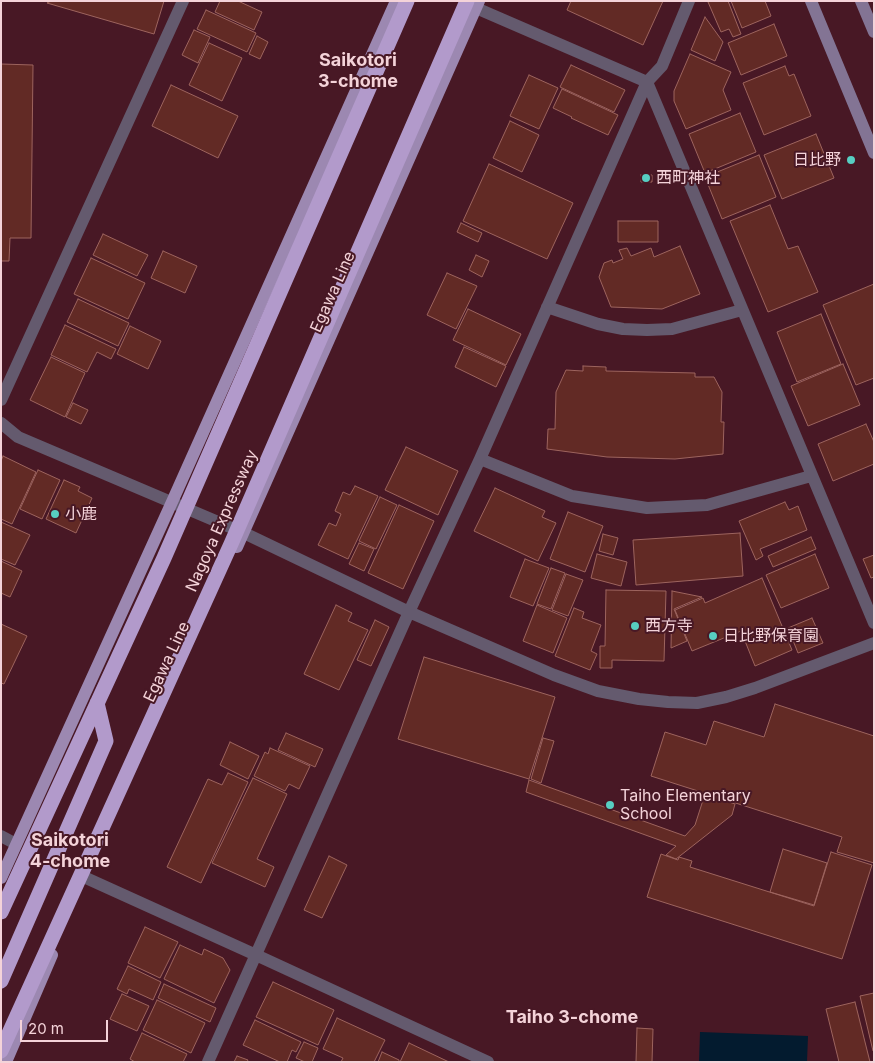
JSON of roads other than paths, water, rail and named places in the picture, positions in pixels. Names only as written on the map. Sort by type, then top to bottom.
[{"type":"highway","points":[[1,912],[164,558],[407,1]]},
{"type":"highway","name":"Nagoya Expressway","points":[[1,1051],[232,544],[474,4]]},
{"type":"highway","points":[[1,981],[106,741],[97,702]]},
{"type":"main road","points":[[1,878],[172,502],[396,1]]},
{"type":"main road","name":"Egawa Line","points":[[6,1062],[86,878],[244,532],[474,4]]},
{"type":"street","points":[[1,400],[183,1]]},
{"type":"street","points":[[208,1062],[409,612],[480,459],[647,82],[662,66],[689,1]]},
{"type":"street","points":[[811,1],[874,153]]},
{"type":"street","points":[[861,1],[874,32]]},
{"type":"street","points":[[474,4],[647,82],[874,623]]},
{"type":"street","points":[[547,307],[598,324],[623,329],[646,330],[672,329],[742,310]]},
{"type":"street","points":[[1,422],[18,437],[244,532],[409,612],[554,675],[598,691],[639,699],[668,702],[697,702],[726,697],[874,643]]},
{"type":"street","points":[[480,459],[572,496],[646,508],[707,505],[811,476]]},
{"type":"street","points":[[1,836],[16,844]]},
{"type":"street","points":[[86,878],[488,1062]]},
{"type":"water","points":[[700,1032],[808,1036],[807,1062],[699,1062]]},
{"type":"place","name":"日比野","points":[[851,160]]},
{"type":"place","name":"西町神社","points":[[646,178]]},
{"type":"place","name":"小鹿","points":[[55,514]]},
{"type":"place","name":"西方寺","points":[[635,626]]},
{"type":"place","name":"日比野保育園","points":[[713,636]]},
{"type":"place","name":"Taiho Elementary School","points":[[610,805]]},
{"type":"district","name":"Saikotori 3-chome","points":[[358,71]]},
{"type":"district","name":"Saikotori 4-chome","points":[[70,851]]},
{"type":"district","name":"Taiho 3-chome","points":[[572,1018]]}]
